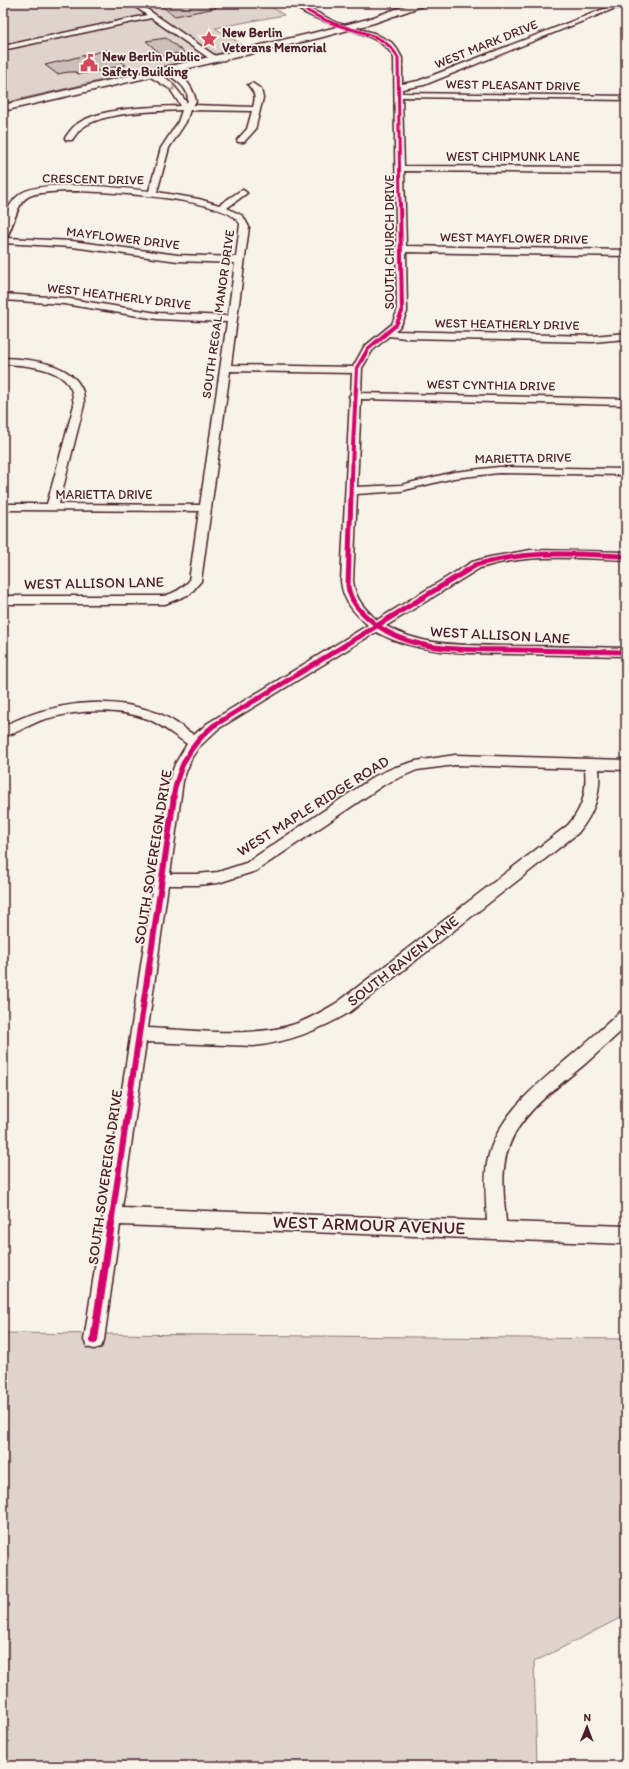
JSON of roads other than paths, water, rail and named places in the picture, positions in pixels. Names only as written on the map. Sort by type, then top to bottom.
[{"type":"main road","points":[[4,106],[152,74],[349,28],[422,3]]},
{"type":"street","points":[[133,3],[216,59]]},
{"type":"street","name":"SOUTH CHURCH DRIVE","points":[[294,3],[327,20],[367,33],[393,47],[398,58],[402,312],[396,325],[368,349],[360,359],[356,370],[354,396],[348,586],[350,596],[356,607],[368,620],[377,626]]},
{"type":"street","name":"WEST MARK DRIVE","points":[[399,91],[611,8],[626,4]]},
{"type":"street","points":[[3,48],[153,16]]},
{"type":"street","points":[[153,193],[165,148],[182,122],[187,107],[192,102],[191,94],[182,81],[167,70]]},
{"type":"street","points":[[152,74],[172,87],[178,94],[181,102],[187,107]]},
{"type":"street","points":[[241,140],[251,130],[259,94],[252,85]]},
{"type":"street","name":"WEST PLEASANT DRIVE","points":[[399,91],[626,98]]},
{"type":"street","points":[[69,138],[73,130],[79,125],[104,116],[142,110],[187,107],[256,109]]},
{"type":"street","name":"WEST CHIPMUNK LANE","points":[[400,168],[626,170]]},
{"type":"street","name":"CRESCENT DRIVE","points":[[15,206],[19,198],[24,195],[44,189],[114,190],[153,193]]},
{"type":"street","name":"SOUTH REGAL MANOR DRIVE","points":[[153,193],[221,208],[238,216],[244,222],[245,227],[195,581],[192,586],[183,593]]},
{"type":"street","points":[[221,208],[242,193]]},
{"type":"street","points":[[3,206],[15,206],[3,237]]},
{"type":"street","name":"MAYFLOWER DRIVE","points":[[3,240],[72,244],[178,258],[240,260]]},
{"type":"street","name":"WEST MAYFLOWER DRIVE","points":[[401,249],[626,253]]},
{"type":"street","name":"WEST HEATHERLY DRIVE","points":[[3,297],[64,301],[131,312],[176,317],[232,319]]},
{"type":"street","name":"WEST HEATHERLY DRIVE","points":[[386,333],[405,335],[593,339],[626,336]]},
{"type":"street","points":[[3,361],[36,364],[56,370],[68,378],[74,384],[78,392],[79,405],[52,507]]},
{"type":"street","points":[[225,368],[356,370]]},
{"type":"street","name":"WEST CYNTHIA DRIVE","points":[[354,396],[626,402]]},
{"type":"street","name":"MARIETTA DRIVE","points":[[351,491],[401,488],[454,475],[499,470],[626,472]]},
{"type":"street","name":"MARIETTA DRIVE","points":[[3,507],[206,508]]},
{"type":"street","name":"SOUTH SOVEREIGN DRIVE","points":[[94,1340],[176,781],[180,767],[194,742],[213,726],[468,570],[496,558],[528,554],[626,556]]},
{"type":"street","name":"WEST ALLISON LANE","points":[[3,600],[153,601],[165,600],[183,593]]},
{"type":"street","name":"WEST ALLISON LANE","points":[[377,626],[392,635],[405,640],[434,646],[626,652]]},
{"type":"street","points":[[3,732],[30,720],[56,712],[78,708],[116,708],[131,710],[153,717],[194,742]]},
{"type":"street","name":"WEST MAPLE RIDGE ROAD","points":[[162,879],[212,879],[234,874],[251,867],[380,780],[415,765],[437,761],[455,760],[626,765]]},
{"type":"street","name":"SOUTH RAVEN LANE","points":[[139,1035],[254,1038],[270,1037],[291,1033],[327,1018],[344,1007],[573,829],[590,805],[593,793],[592,764]]},
{"type":"street","points":[[497,1230],[494,1185],[496,1162],[501,1144],[511,1124],[525,1106],[626,1018]]},
{"type":"street","name":"WEST ARMOUR AVENUE","points":[[112,1216],[626,1235]]},
{"type":"place","name":"New Berlin Veterans Memorial","points":[[209,39]]},
{"type":"place","name":"New Berlin Public Safety Building","points":[[89,63]]}]
